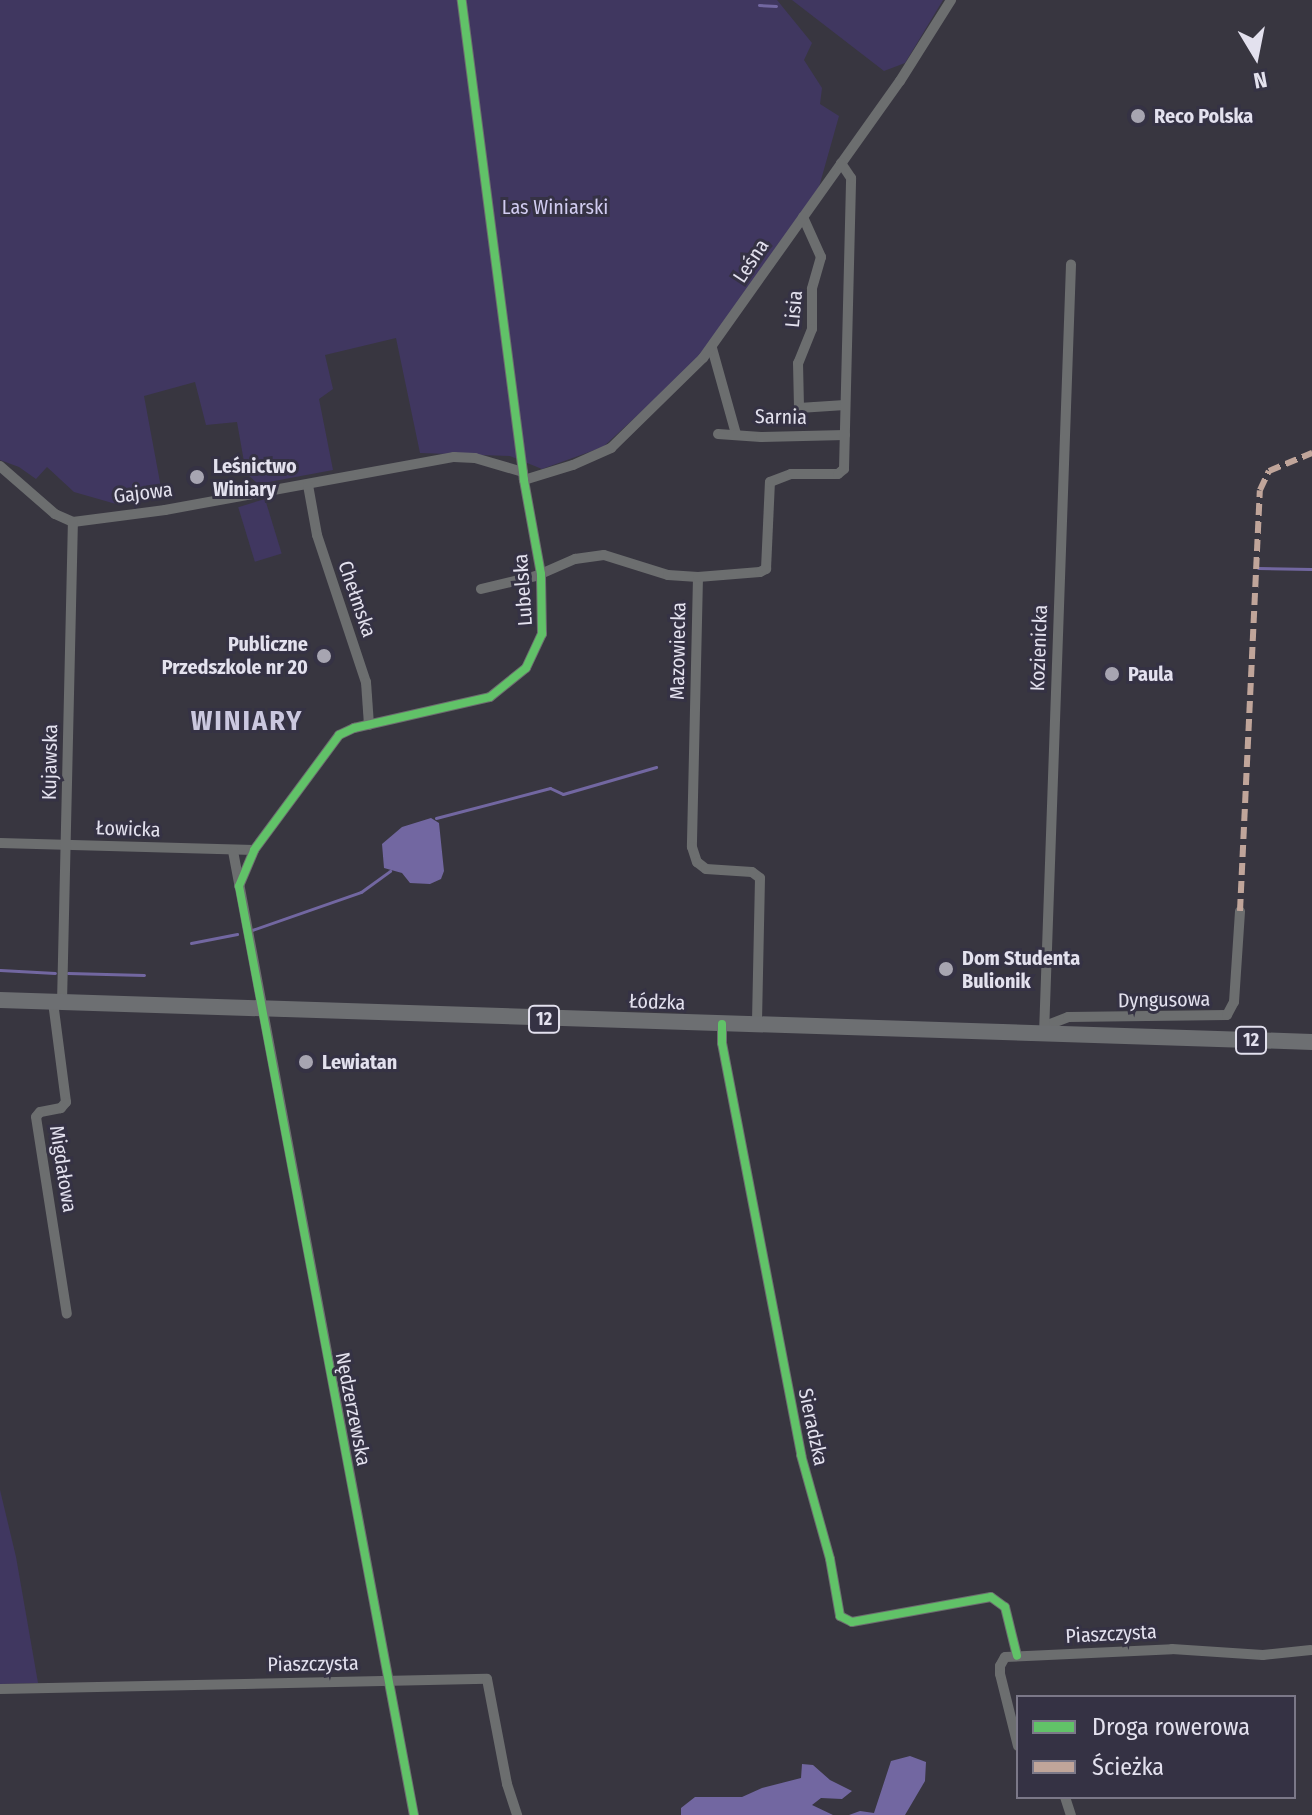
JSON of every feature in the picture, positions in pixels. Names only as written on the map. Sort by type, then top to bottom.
[{"type":"main road","name":"Łódzka","points":[[0,1000],[722,1024],[1045,1030],[1312,1042]]},
{"type":"street","name":"Lubelska","points":[[239,886],[254,850],[339,735],[369,725],[474,703],[513,682],[529,664],[542,634],[541,574],[524,476],[462,0]]},
{"type":"street","name":"Leśna","points":[[524,476],[567,467],[611,448],[712,348],[900,81],[951,0]]},
{"type":"street","name":"Mazowiecka","points":[[757,1025],[760,878],[752,872],[711,871],[697,862],[693,853],[698,577],[766,569],[770,482],[791,474],[841,473],[845,435],[851,178],[841,163]]},
{"type":"street","name":"Lisia","points":[[803,217],[821,257],[812,289],[812,329],[798,363],[799,408],[845,405]]},
{"type":"street","name":"Kozienicka","points":[[1045,1030],[1071,264]]},
{"type":"street","points":[[712,348],[736,434]]},
{"type":"street","name":"Sarnia","points":[[718,434],[761,437],[845,435]]},
{"type":"street","points":[[308,485],[460,456],[524,476]]},
{"type":"street","points":[[0,466],[55,514],[73,522]]},
{"type":"street","name":"Gajowa","points":[[73,522],[308,485]]},
{"type":"street","name":"Chełmska","points":[[308,485],[317,535],[366,682],[369,725]]},
{"type":"street","name":"Kujawska","points":[[58,1002],[66,845],[73,522]]},
{"type":"street","points":[[481,589],[541,574],[575,559],[604,555],[659,573],[698,577]]},
{"type":"street","name":"Łowicka","points":[[0,843],[254,850]]},
{"type":"street","points":[[233,851],[261,1009]]},
{"type":"street","name":"Dyngusowa","points":[[1045,1030],[1068,1017],[1227,1015],[1234,1002],[1240,911]]},
{"type":"street","name":"Migdałowa","points":[[58,1002],[66,1102],[61,1108],[40,1112],[36,1117],[67,1314]]},
{"type":"street","name":"Nędzerzewska","points":[[261,1009],[414,1815]]},
{"type":"street","name":"Sieradzka","points":[[722,1024],[722,1043],[801,1455],[830,1559],[840,1616],[852,1622],[991,1597],[1005,1607],[1017,1656]]},
{"type":"street","name":"Piaszczysta","points":[[1017,1656],[1172,1649],[1263,1655],[1311,1650]]},
{"type":"street","points":[[1016,1737],[1000,1666],[1005,1657],[1017,1656]]},
{"type":"street","name":"Piaszczysta","points":[[0,1689],[487,1679],[507,1784],[517,1815]]},
{"type":"green space","name":"Las Winiarski","points":[[0,0],[777,0],[812,43],[804,60],[822,88],[820,104],[839,116],[819,187],[741,302],[691,366],[603,447],[542,469],[510,456],[420,453],[396,338],[325,355],[333,389],[319,399],[333,470],[258,484],[246,473],[237,422],[206,425],[195,382],[144,396],[162,493],[116,504],[74,492],[47,467],[36,479],[19,467],[0,460]]},
{"type":"green space","points":[[792,0],[943,0],[905,63],[884,71]]},
{"type":"green space","points":[[265,499],[282,554],[255,562],[238,507]]},
{"type":"green space","points":[[0,1490],[16,1557],[38,1683],[0,1684]]},
{"type":"shaded area","points":[[431,818],[439,823],[444,871],[441,879],[430,884],[410,883],[402,873],[384,868],[382,844],[402,827]]},
{"type":"shaded area","points":[[910,1756],[926,1762],[925,1781],[905,1815],[849,1815],[860,1811],[874,1813],[891,1761]]},
{"type":"shaded area","points":[[802,1764],[813,1765],[830,1780],[852,1791],[842,1799],[821,1798],[812,1805],[833,1815],[681,1815],[681,1808],[695,1797],[742,1797],[762,1788],[801,1778]]},
{"type":"waterway","points":[[759,5],[776,6]]},
{"type":"waterway","points":[[1258,568],[1312,569]]},
{"type":"waterway","points":[[436,818],[550,788],[563,794],[656,767]]},
{"type":"waterway","points":[[252,930],[361,892],[390,871]]},
{"type":"waterway","points":[[191,943],[237,934]]},
{"type":"waterway","points":[[0,970],[55,973]]},
{"type":"waterway","points":[[68,973],[144,975]]},
{"type":"marked path","points":[[1240,911],[1260,490],[1269,471],[1312,453]]},
{"type":"cycle path","points":[[414,1815],[239,886],[254,850],[339,735],[354,728],[490,697],[526,668],[542,634],[541,574],[524,480],[462,0]]},
{"type":"cycle path","points":[[722,1024],[722,1043],[801,1455],[830,1559],[840,1616],[852,1622],[991,1597],[1005,1607],[1017,1656]]},
{"type":"place","name":"Reco Polska","points":[[1138,116]]},
{"type":"place","name":"Leśnictwo Winiary","points":[[197,477]]},
{"type":"place","name":"Publiczne Przedszkole nr 20","points":[[324,656]]},
{"type":"place","name":"Paula","points":[[1112,674]]},
{"type":"place","name":"Dom Studenta Bulionik","points":[[946,969]]},
{"type":"place","name":"Lewiatan","points":[[306,1062]]},
{"type":"district","name":"WINIARY","points":[[247,721]]}]
